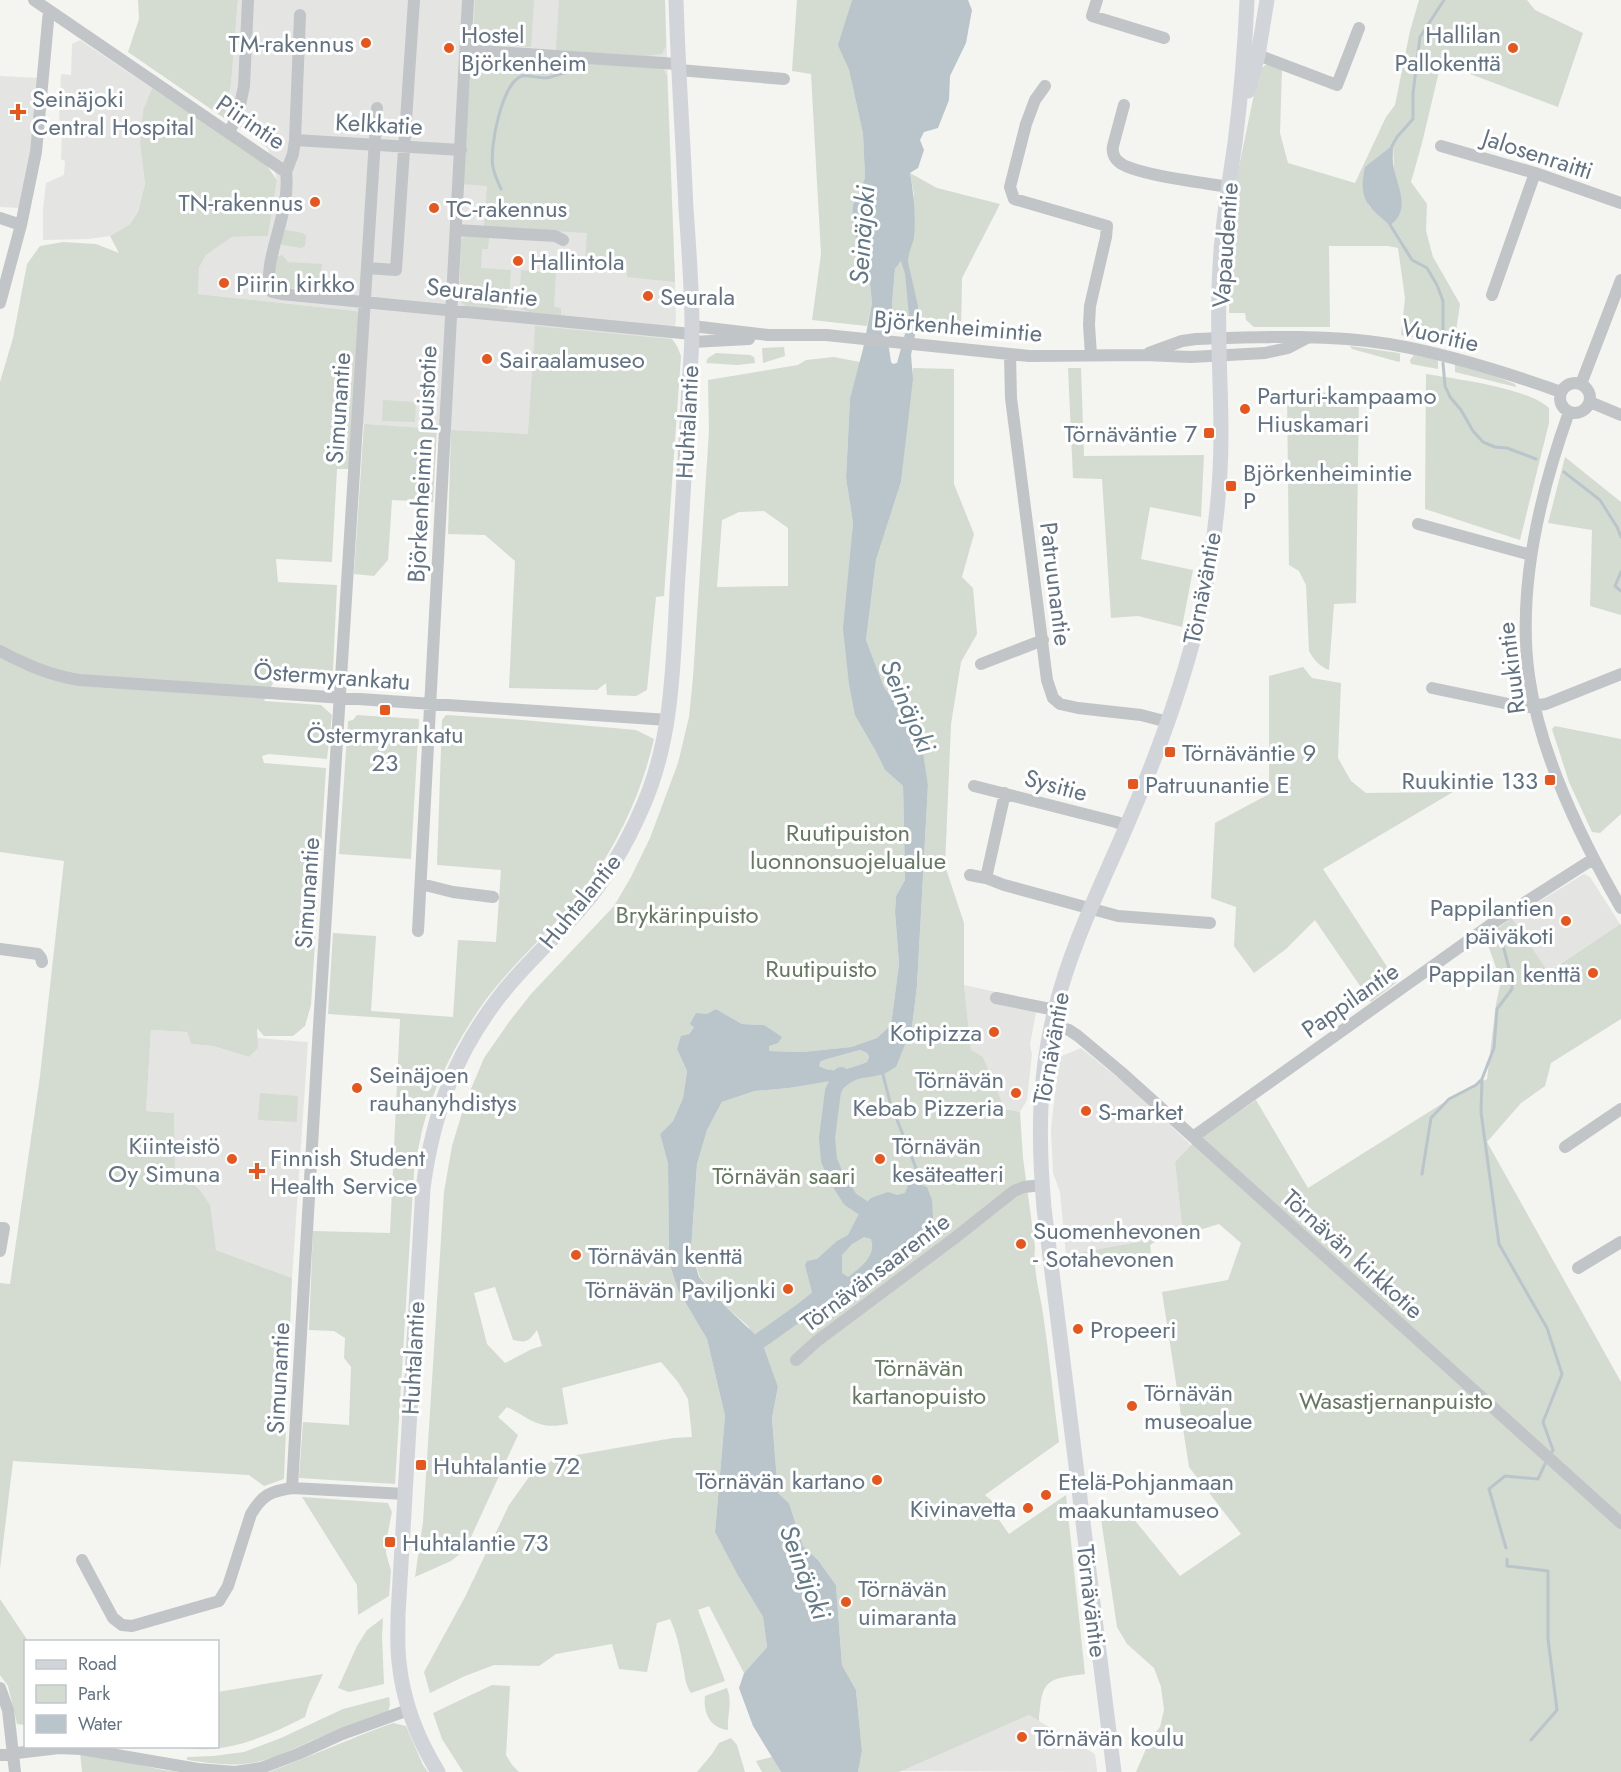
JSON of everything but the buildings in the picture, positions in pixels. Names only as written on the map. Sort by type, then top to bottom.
[{"type":"main road","name":"Huhtalantie","points":[[438,1772],[420,1740],[408,1710],[399,1662],[398,1615],[423,1188],[435,1124],[450,1080],[465,1049],[500,996],[581,908],[617,859],[645,803],[668,720],[692,334],[675,0]]},
{"type":"main road","name":"Vapaudentie","points":[[1247,0],[1251,54]]},
{"type":"main road","name":"Vapaudentie","points":[[1219,346],[1219,270],[1223,222],[1234,144],[1251,54],[1267,0]]},
{"type":"main road","name":"Törnäväntie","points":[[1114,1772],[1073,1453],[1042,1185],[1039,1141],[1040,1108],[1043,1074],[1053,1018],[1067,966],[1089,909],[1155,759],[1185,671],[1200,611],[1216,518],[1220,477],[1219,346]]},
{"type":"street","name":"Piirintie","points":[[34,0],[286,172],[282,213],[269,274],[269,288]]},
{"type":"street","points":[[229,132],[238,115],[244,86],[248,0]]},
{"type":"street","points":[[367,268],[396,270],[414,0]]},
{"type":"street","name":"Björkenheimin puistotie","points":[[418,930],[468,0]]},
{"type":"street","points":[[1097,0],[1092,16],[1164,38]]},
{"type":"street","points":[[0,303],[21,225],[36,152],[50,10]]},
{"type":"street","points":[[286,172],[293,154],[295,140],[300,15]]},
{"type":"street","points":[[1251,54],[1337,85],[1359,28]]},
{"type":"street","points":[[466,50],[678,67],[784,79]]},
{"type":"street","points":[[1045,86],[1035,100],[1026,124],[1010,187],[1014,199],[1107,226],[1090,306],[1091,355]]},
{"type":"street","points":[[1124,105],[1112,153],[1118,162],[1130,168],[1228,187]]},
{"type":"street","name":"Simunantie","points":[[292,1488],[377,108]]},
{"type":"street","name":"Kelkkatie","points":[[295,140],[461,150]]},
{"type":"street","name":"Jalosenraitti","points":[[1442,146],[1534,173],[1621,203]]},
{"type":"street","points":[[1492,295],[1534,173]]},
{"type":"street","points":[[0,218],[21,225]]},
{"type":"street","points":[[456,230],[555,236],[563,240]]},
{"type":"street","points":[[1581,384],[1621,280]]},
{"type":"street","name":"Seuralantie","points":[[269,288],[272,292],[281,294],[692,334]]},
{"type":"street","name":"Björkenheimintie","points":[[692,334],[813,335],[931,345],[1010,355],[1191,357],[1219,346]]},
{"type":"street","name":"Vuoritie","points":[[1219,346],[1265,353],[1288,348],[1306,338]]},
{"type":"street","name":"Vuoritie","points":[[1219,346],[1306,338],[1367,341],[1472,362],[1561,392]]},
{"type":"street","name":"Björkenheimintie","points":[[1145,355],[1182,341],[1196,339],[1219,346]]},
{"type":"street","name":"Patruunantie","points":[[1010,355],[1011,398],[1048,688],[1053,698],[1060,704],[1141,715],[1168,723]]},
{"type":"street","points":[[1572,383],[1581,384],[1590,393],[1590,402],[1580,412],[1569,412],[1562,406],[1561,392],[1563,388],[1572,383]]},
{"type":"street","points":[[1590,402],[1621,415]]},
{"type":"street","name":"Ruukintie","points":[[1569,412],[1541,508],[1531,555],[1526,608],[1529,674],[1534,706],[1548,752],[1593,859],[1621,908]]},
{"type":"street","points":[[1418,524],[1531,555]]},
{"type":"street","points":[[981,664],[1043,640]]},
{"type":"street","name":"Östermyrankatu","points":[[0,651],[33,668],[56,676],[79,680],[668,720]]},
{"type":"street","points":[[1432,688],[1517,707],[1534,706],[1546,704],[1621,674]]},
{"type":"street","name":"Sysitie","points":[[974,786],[1127,826]]},
{"type":"street","points":[[986,878],[1005,793]]},
{"type":"street","name":"Pappilantie","points":[[1193,1137],[1496,921],[1593,859]]},
{"type":"street","points":[[970,875],[1118,916],[1210,922]]},
{"type":"street","points":[[421,884],[453,892],[493,897]]},
{"type":"street","points":[[0,950],[38,954],[42,962]]},
{"type":"street","name":"Törnävän kirkkotie","points":[[996,998],[1053,1018],[1078,1036],[1621,1523]]},
{"type":"street","points":[[1565,1147],[1621,1109]]},
{"type":"street","name":"Törnävänsaarentie","points":[[796,1360],[817,1341],[1014,1191],[1024,1187],[1042,1185]]},
{"type":"street","points":[[0,1228],[4,1228],[0,1251]]},
{"type":"street","points":[[1578,1268],[1621,1242]]},
{"type":"street","points":[[82,1560],[113,1618],[122,1625],[132,1626],[219,1601],[228,1586],[251,1514],[265,1495],[292,1488],[405,1494]]},
{"type":"street","points":[[0,1689],[8,1710],[15,1772]]},
{"type":"street","points":[[0,1755],[59,1748],[81,1749],[198,1769],[235,1772],[261,1768],[342,1734],[408,1710]]},
{"type":"shaded area","points":[[238,0],[665,0],[676,321],[672,339],[585,331],[528,435],[353,424],[357,311],[198,294],[199,268],[206,255],[232,237],[268,236],[277,180],[268,149],[247,131],[224,118],[231,84]]},
{"type":"shaded area","points":[[80,40],[152,88],[143,110],[140,144],[145,184],[138,212],[130,224],[110,236],[43,240],[46,183],[64,175],[65,161],[61,159],[62,125],[59,118],[61,74],[71,75],[72,44]]},
{"type":"shaded area","name":"Seinäjoki Central Hospital","points":[[0,76],[40,78],[32,146],[19,208],[0,207]]},
{"type":"shaded area","name":"Pappilantien päiväkoti","points":[[1584,874],[1590,877],[1620,924],[1547,972],[1512,918]]},
{"type":"shaded area","points":[[964,985],[1038,1001],[1030,1045],[1032,1054],[1027,1100],[1020,1112],[1005,1109],[983,1057],[971,1051]]},
{"type":"shaded area","points":[[151,1030],[187,1032],[191,1044],[213,1046],[249,1057],[258,1048],[257,1038],[308,1042],[292,1278],[216,1250],[209,1205],[200,1190],[175,1168],[174,1113],[146,1111]]},
{"type":"shaded area","points":[[1081,1048],[1132,1089],[1191,1145],[1175,1162],[1183,1235],[1066,1255],[1060,1192],[1053,1173],[1051,1129],[1059,1057]]},
{"type":"shaded area","name":"Törnävän koulu","points":[[1029,1715],[1095,1754],[1097,1772],[898,1771]]},
{"type":"green space","points":[[138,0],[238,0],[231,84],[224,118],[128,52],[139,19]]},
{"type":"green space","points":[[475,0],[534,0],[531,47],[501,45],[501,37],[473,36]]},
{"type":"green space","points":[[559,0],[665,0],[666,46],[662,54],[646,56],[556,50]]},
{"type":"green space","points":[[797,0],[852,0],[839,45],[849,70],[863,134],[865,178],[853,205],[857,243],[867,254],[872,303],[867,326],[812,320],[821,254],[811,74],[792,71]]},
{"type":"green space","points":[[1419,0],[1527,0],[1535,10],[1583,33],[1558,107],[1441,63],[1411,182],[1427,204],[1426,231],[1433,257],[1460,304],[1454,345],[1401,335],[1405,298],[1398,248],[1388,246],[1329,246],[1330,327],[1254,327],[1246,320],[1245,313],[1229,313],[1230,249],[1235,186],[1259,70],[1267,64],[1282,69],[1280,133],[1288,163],[1355,183],[1386,117],[1395,105],[1410,31]],"holes":[[[1393,145],[1394,170],[1370,208],[1363,190],[1364,174]]]},
{"type":"green space","points":[[490,57],[662,67],[667,75],[675,282],[627,277],[627,265],[585,262],[587,233],[484,227],[487,186],[462,184],[471,66],[476,60]]},
{"type":"green space","points":[[152,88],[264,162],[277,180],[268,236],[232,237],[206,255],[199,268],[198,294],[357,311],[359,316],[350,469],[337,469],[332,562],[276,559],[278,582],[337,585],[333,670],[325,677],[277,675],[264,701],[321,705],[332,715],[327,759],[269,754],[262,756],[264,763],[326,768],[311,1005],[305,1026],[293,1036],[264,1036],[257,1028],[258,1048],[249,1057],[213,1046],[191,1044],[187,1032],[151,1030],[146,1111],[174,1113],[175,1168],[200,1190],[210,1205],[216,1250],[292,1278],[284,1479],[264,1486],[249,1475],[13,1461],[0,1569],[0,1283],[10,1284],[40,1076],[64,861],[0,852],[0,382],[13,338],[27,264],[40,246],[63,242],[96,244],[119,253],[110,236],[130,224],[138,212],[145,184],[140,144],[143,110]]},
{"type":"green space","points":[[910,173],[937,188],[1000,204],[962,278],[961,334],[890,329],[893,324],[895,269],[908,256],[914,194]]},
{"type":"green space","points":[[286,230],[303,233],[306,236],[305,246],[301,248],[282,245],[280,242],[282,232]]},
{"type":"green space","points":[[467,236],[489,237],[488,249],[482,249],[481,268],[511,270],[509,300],[507,307],[503,310],[466,306],[459,301],[461,244],[462,238]]},
{"type":"green space","points":[[282,255],[288,262],[322,264],[320,290],[284,288],[277,284],[274,275],[277,257]]},
{"type":"green space","points":[[521,270],[556,273],[554,307],[561,308],[561,315],[521,309],[519,302]]},
{"type":"green space","points":[[535,326],[672,339],[681,356],[664,596],[656,597],[647,690],[636,696],[607,695],[606,683],[597,690],[509,688],[515,561],[485,535],[448,534],[451,430],[528,434]]},
{"type":"green space","points":[[1350,346],[1399,353],[1400,361],[1352,349]]},
{"type":"green space","points":[[784,347],[785,356],[763,363],[762,348]]},
{"type":"green space","points":[[716,353],[750,355],[754,357],[755,363],[737,365],[706,363],[708,358]]},
{"type":"green space","points":[[1414,355],[1438,360],[1438,369],[1411,364],[1410,360]]},
{"type":"green space","points":[[834,357],[860,362],[850,398],[846,478],[853,523],[851,555],[874,748],[885,770],[903,786],[905,880],[896,896],[899,964],[891,1025],[877,1038],[851,1047],[802,1052],[768,1051],[764,1025],[742,1024],[716,1009],[694,1027],[677,1049],[687,1071],[683,1098],[673,1121],[660,1134],[668,1164],[669,1264],[678,1290],[707,1339],[725,1416],[715,1532],[763,1617],[767,1647],[744,1673],[709,1606],[698,1610],[725,1681],[691,1693],[686,1683],[675,1630],[670,1619],[657,1623],[647,1672],[619,1669],[612,1644],[556,1654],[539,1666],[494,1665],[430,1693],[424,1672],[465,1597],[509,1505],[529,1477],[554,1459],[673,1438],[692,1437],[688,1399],[678,1382],[661,1362],[562,1388],[568,1424],[542,1425],[507,1407],[498,1417],[518,1435],[465,1550],[451,1561],[415,1577],[423,1522],[444,1192],[452,1146],[465,1103],[484,1058],[509,1022],[531,994],[614,906],[650,838],[678,763],[689,717],[693,678],[709,431],[708,380],[798,365],[806,360]],"holes":[[[764,511],[788,528],[788,586],[717,587],[722,520],[739,512]],[[495,1287],[513,1340],[527,1341],[537,1330],[542,1346],[505,1363],[487,1344],[474,1293]]]},
{"type":"green space","points":[[1455,364],[1487,373],[1515,384],[1516,387],[1455,372]]},
{"type":"green space","name":"Törnävän kartanopuisto","points":[[913,368],[954,369],[954,484],[974,534],[962,577],[973,588],[977,634],[961,662],[951,724],[945,866],[964,923],[964,985],[971,1050],[983,1057],[1005,1109],[1020,1112],[1023,1158],[1035,1247],[1035,1270],[1059,1442],[985,1495],[993,1502],[997,1517],[1009,1534],[1066,1495],[1085,1674],[1061,1678],[1048,1684],[1042,1697],[1039,1721],[1029,1715],[899,1772],[858,1772],[862,1751],[856,1690],[842,1665],[836,1585],[818,1560],[803,1546],[789,1503],[778,1493],[772,1418],[778,1387],[748,1326],[725,1306],[700,1277],[691,1250],[697,1166],[707,1130],[722,1102],[755,1091],[789,1088],[824,1081],[830,1081],[842,1090],[850,1082],[864,1076],[912,1027],[917,986],[928,785],[920,740],[884,687],[866,640],[876,560],[901,482]]},
{"type":"green space","points":[[1068,368],[1081,368],[1084,456],[1204,455],[1201,517],[1150,507],[1141,559],[1193,570],[1182,627],[1138,616],[1111,618],[1102,479],[1073,478]]},
{"type":"green space","points":[[1426,374],[1509,390],[1539,401],[1549,408],[1549,423],[1520,540],[1425,509]]},
{"type":"green space","points":[[1287,392],[1359,393],[1356,603],[1334,604],[1329,670],[1322,667],[1309,651],[1306,585],[1299,571],[1289,565]]},
{"type":"green space","points":[[383,400],[416,402],[415,422],[382,421]]},
{"type":"green space","points":[[364,424],[437,429],[433,502],[392,500],[388,560],[374,576],[354,574]]},
{"type":"green space","points":[[1565,457],[1621,502],[1621,615],[1590,606],[1592,530],[1548,523]]},
{"type":"green space","points":[[1303,667],[1312,678],[1341,683],[1338,758],[1351,781],[1366,793],[1453,792],[1323,869],[1397,982],[1371,1002],[1315,920],[1286,949],[1254,973],[1234,946],[1236,907],[1211,898],[1215,823],[1269,794],[1269,676]]},
{"type":"green space","points":[[357,715],[419,719],[411,859],[339,854],[348,721],[353,720]]},
{"type":"green space","points":[[446,715],[636,730],[654,739],[634,802],[603,862],[577,898],[501,981],[480,1008],[459,1041],[433,1096],[422,1131],[414,1172],[395,1484],[299,1478],[303,1422],[349,1425],[351,1367],[344,1358],[345,1338],[334,1331],[309,1330],[313,1231],[390,1233],[400,1019],[328,1014],[333,933],[376,936],[371,1011],[453,1017],[458,940],[496,942],[501,870],[437,865],[442,720]]},
{"type":"green space","points":[[1555,726],[1621,739],[1621,814],[1600,833],[1592,832],[1569,782],[1552,729]]},
{"type":"green space","name":"Wasastjernanpuisto","points":[[1512,918],[1548,972],[1621,925],[1621,1019],[1551,1063],[1545,1086],[1521,1103],[1487,1142],[1621,1382],[1621,1772],[1136,1772],[1150,1740],[1160,1727],[1164,1710],[1161,1687],[1154,1668],[1127,1644],[1117,1627],[1100,1512],[1124,1507],[1180,1576],[1241,1534],[1189,1467],[1162,1292],[1228,1280],[1241,1243],[1219,1224],[1183,1235],[1175,1162],[1191,1145],[1256,1100],[1308,1188],[1459,1093],[1487,1079],[1501,981],[1485,937]]},
{"type":"green space","points":[[860,1050],[867,1053],[869,1057],[867,1062],[837,1070],[818,1066],[824,1060]]},
{"type":"green space","points":[[260,1093],[298,1096],[297,1122],[258,1120]]},
{"type":"green space","points":[[1161,1238],[1150,1245],[1151,1253],[1067,1262],[1066,1255]]},
{"type":"green space","points":[[302,1497],[388,1503],[392,1512],[386,1553],[391,1571],[389,1596],[358,1615],[357,1585]]},
{"type":"green space","points":[[0,1599],[27,1640],[24,1640],[24,1725],[17,1724],[8,1686],[0,1675]]},
{"type":"green space","points":[[383,1618],[384,1684],[349,1692],[338,1688],[367,1630]]},
{"type":"green space","points":[[323,1674],[305,1717],[258,1738],[233,1746],[220,1748],[202,1749],[186,1748],[219,1748],[219,1692]]},
{"type":"green space","points":[[492,1685],[510,1686],[506,1755],[519,1772],[463,1772],[442,1739],[433,1713]]},
{"type":"green space","points":[[727,1688],[730,1704],[728,1730],[712,1723],[705,1708],[705,1696]]},
{"type":"green space","points":[[389,1697],[388,1712],[272,1758],[253,1763],[236,1764],[187,1760],[187,1757],[244,1752],[281,1738],[343,1709]]},
{"type":"green space","points":[[393,1723],[406,1726],[428,1772],[269,1772],[362,1735]]},
{"type":"green space","points":[[731,1738],[737,1745],[745,1772],[697,1772],[719,1743]]},
{"type":"green space","points":[[80,1752],[163,1770],[182,1772],[82,1772]]},
{"type":"green space","points":[[772,1757],[781,1772],[762,1772],[756,1761]]},
{"type":"water","name":"Seinäjoki","points":[[852,0],[968,0],[972,10],[966,43],[950,76],[949,100],[938,128],[924,132],[920,140],[924,150],[918,168],[910,173],[915,222],[908,262],[918,306],[918,319],[911,355],[913,379],[901,482],[876,560],[866,640],[884,687],[921,740],[928,785],[917,986],[912,1027],[896,1067],[876,1076],[857,1079],[842,1090],[834,1088],[830,1081],[755,1091],[722,1102],[707,1130],[697,1165],[691,1250],[699,1277],[725,1306],[761,1340],[778,1387],[772,1418],[778,1493],[789,1503],[803,1546],[818,1560],[836,1585],[842,1665],[856,1690],[862,1751],[858,1772],[781,1772],[753,1726],[739,1688],[744,1673],[767,1647],[763,1617],[715,1532],[725,1416],[707,1339],[678,1290],[669,1263],[668,1164],[660,1134],[673,1121],[683,1098],[687,1071],[677,1049],[681,1036],[689,1034],[694,1027],[690,1024],[696,1013],[707,1014],[716,1009],[742,1024],[764,1025],[782,1037],[778,1043],[769,1046],[769,1051],[802,1052],[851,1047],[877,1038],[891,1025],[899,964],[896,896],[905,880],[903,786],[885,770],[855,715],[843,629],[853,523],[846,478],[850,398],[872,303],[867,254],[857,243],[852,220],[853,205],[865,178],[863,134],[849,70],[838,45]],"holes":[[[901,261],[905,274],[909,315],[897,363],[893,364],[888,342],[893,324],[895,269]],[[860,1050],[867,1053],[869,1057],[867,1062],[837,1070],[819,1066],[824,1060]]]},
{"type":"water","points":[[1393,145],[1393,166],[1402,206],[1400,213],[1390,225],[1366,201],[1363,178],[1365,167]]},
{"type":"water","points":[[916,1183],[927,1187],[932,1200],[934,1235],[915,1249],[908,1262],[871,1284],[846,1291],[828,1306],[816,1301],[805,1265],[807,1261],[817,1259],[837,1241],[848,1235],[862,1208],[871,1198],[888,1192],[897,1195],[905,1193],[908,1185]],"holes":[[[864,1237],[871,1239],[872,1251],[866,1261],[848,1277],[842,1273],[842,1255],[852,1244]]]},
{"type":"waterway","points":[[1392,146],[1413,119],[1413,93],[1420,37],[1444,0]]},
{"type":"waterway","points":[[501,189],[495,175],[492,158],[495,131],[508,90],[522,76],[546,78],[577,69]]},
{"type":"waterway","points":[[1389,223],[1412,260],[1427,268],[1437,285],[1443,301],[1443,343]]},
{"type":"waterway","points":[[1443,363],[1445,386],[1450,397],[1483,442],[1536,459]]},
{"type":"waterway","points":[[1564,472],[1600,500],[1621,537]]},
{"type":"waterway","points":[[1621,572],[1615,586],[1621,591]]},
{"type":"waterway","points":[[1499,931],[1512,979],[1512,989],[1497,1009],[1494,1048],[1482,1079],[1481,1112],[1499,1244],[1547,1328],[1562,1374],[1543,1422],[1552,1452]]},
{"type":"waterway","points":[[882,1071],[890,1102],[916,1168],[915,1184]]},
{"type":"waterway","points":[[841,1075],[833,1091],[827,1138],[829,1160],[836,1177],[850,1199],[872,1214],[877,1223]]},
{"type":"waterway","points":[[1422,1174],[1431,1118],[1449,1099],[1476,1085],[1482,1079]]},
{"type":"waterway","points":[[761,1340],[832,1287]]},
{"type":"waterway","points":[[1506,1548],[1489,1489],[1505,1476],[1538,1479],[1545,1464]]},
{"type":"waterway","points":[[1507,1559],[1507,1566],[1548,1571],[1548,1639],[1557,1710],[1531,1740]]},
{"type":"place","name":"TM-rakennus","points":[[366,43]]},
{"type":"place","name":"Hostel Björkenheim","points":[[449,48]]},
{"type":"place","name":"Hallilan Pallokenttä","points":[[1513,48]]},
{"type":"place","name":"Seinäjoki Central Hospital","points":[[18,112]]},
{"type":"place","name":"TN-rakennus","points":[[315,202]]},
{"type":"place","name":"TC-rakennus","points":[[434,208]]},
{"type":"place","name":"Hallintola","points":[[518,261]]},
{"type":"place","name":"Piirin kirkko","points":[[224,283]]},
{"type":"place","name":"Seurala","points":[[648,296]]},
{"type":"place","name":"Sairaalamuseo","points":[[487,359]]},
{"type":"place","name":"Parturi-kampaamo Hiuskamari","points":[[1245,409]]},
{"type":"place","name":"Törnäväntie 7","points":[[1209,433]]},
{"type":"place","name":"Björkenheimintie P","points":[[1231,486]]},
{"type":"place","name":"Östermyrankatu 23","points":[[385,710]]},
{"type":"place","name":"Törnäväntie 9","points":[[1170,752]]},
{"type":"place","name":"Ruukintie 133","points":[[1550,780]]},
{"type":"place","name":"Patruunantie E","points":[[1133,784]]},
{"type":"place","name":"Pappilantien päiväkoti","points":[[1566,921]]},
{"type":"place","name":"Pappilan kenttä","points":[[1593,973]]},
{"type":"place","name":"Kotipizza","points":[[994,1032]]},
{"type":"place","name":"Seinäjoen rauhanyhdistys","points":[[357,1088]]},
{"type":"place","name":"Törnävän Kebab Pizzeria","points":[[1016,1093]]},
{"type":"place","name":"S-market","points":[[1086,1111]]},
{"type":"place","name":"Kiinteistö Oy Simuna","points":[[232,1159]]},
{"type":"place","name":"Törnävän kesäteatteri","points":[[880,1159]]},
{"type":"place","name":"Finnish Student Health Service","points":[[257,1171]]},
{"type":"place","name":"Suomenhevonen - Sotahevonen","points":[[1021,1244]]},
{"type":"place","name":"Törnävän kenttä","points":[[576,1255]]},
{"type":"place","name":"Törnävän Paviljonki","points":[[788,1289]]},
{"type":"place","name":"Propeeri","points":[[1078,1329]]},
{"type":"place","name":"Törnävän museoalue","points":[[1132,1406]]},
{"type":"place","name":"Huhtalantie 72","points":[[421,1465]]},
{"type":"place","name":"Törnävän kartano","points":[[877,1480]]},
{"type":"place","name":"Etelä-Pohjanmaan maakuntamuseo","points":[[1046,1495]]},
{"type":"place","name":"Kivinavetta","points":[[1028,1508]]},
{"type":"place","name":"Huhtalantie 73","points":[[390,1542]]},
{"type":"place","name":"Törnävän uimaranta","points":[[846,1602]]},
{"type":"place","name":"Törnävän koulu","points":[[1022,1737]]},
{"type":"park label","name":"Ruutipuiston luonnonsuojelualue","points":[[848,846]]},
{"type":"park label","name":"Brykärinpuisto","points":[[687,914]]},
{"type":"park label","name":"Ruutipuisto","points":[[821,968]]},
{"type":"park label","name":"Törnävän saari","points":[[784,1175]]}]
